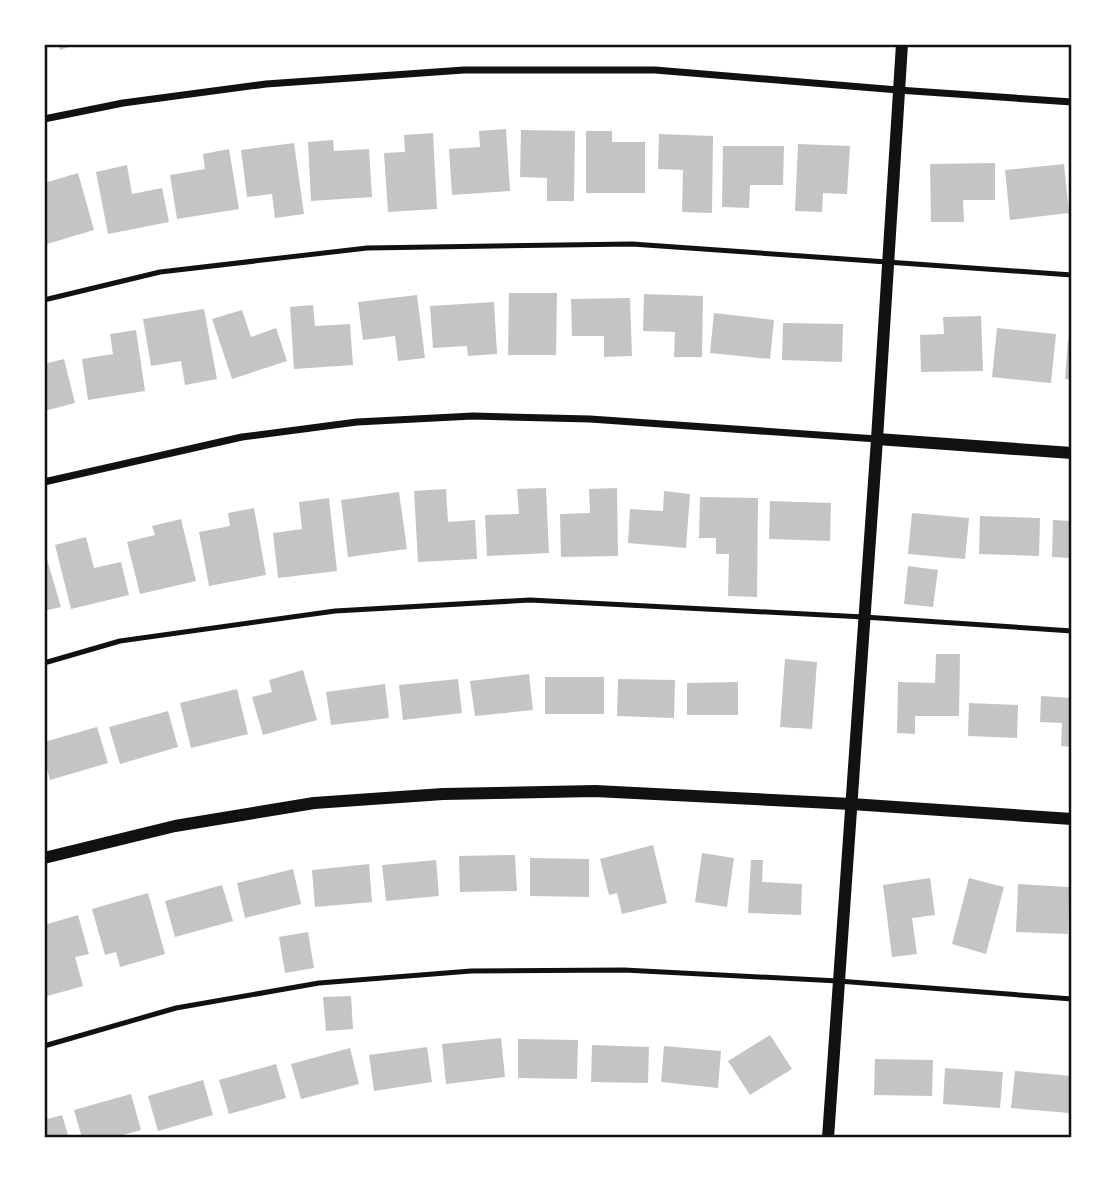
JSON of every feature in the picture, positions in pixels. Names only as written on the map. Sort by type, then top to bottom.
[{"type":"street","points":[[828,1138],[902,44]]},
{"type":"street","points":[[44,119],[122,103],[267,84],[464,70],[655,70],[1072,102]]},
{"type":"street","points":[[44,482],[242,437],[357,422],[460,416],[590,419],[1072,453]]},
{"type":"street","points":[[44,858],[175,826],[314,803],[443,794],[595,790],[1072,819]]},
{"type":"lane","points":[[44,300],[160,272],[367,248],[632,244],[1072,275]]},
{"type":"lane","points":[[44,663],[120,641],[335,611],[530,600],[1072,631]]},
{"type":"lane","points":[[44,1046],[176,1008],[319,983],[471,971],[624,970],[838,981],[1072,999]]},
{"type":"building","points":[[58,44],[78,44],[60,50]]},
{"type":"building","points":[[506,129],[510,191],[452,195],[449,149],[480,147],[479,131]]},
{"type":"building","points":[[521,130],[575,131],[574,201],[547,201],[547,178],[520,177]]},
{"type":"building","points":[[586,131],[612,131],[612,142],[645,142],[645,193],[586,193]]},
{"type":"building","points":[[433,133],[437,209],[388,212],[384,153],[405,152],[404,135]]},
{"type":"building","points":[[659,134],[713,136],[712,213],[682,212],[683,170],[658,169]]},
{"type":"building","points":[[333,140],[334,151],[369,149],[372,197],[311,201],[308,142]]},
{"type":"building","points":[[294,143],[304,214],[275,218],[272,194],[247,197],[241,150]]},
{"type":"building","points":[[798,144],[850,146],[847,194],[823,193],[822,212],[795,211]]},
{"type":"building","points":[[723,146],[784,146],[783,185],[750,185],[749,208],[722,207]]},
{"type":"building","points":[[229,149],[239,209],[177,219],[170,175],[205,169],[203,154]]},
{"type":"building","points":[[995,163],[995,200],[963,200],[964,222],[931,222],[930,164]]},
{"type":"building","points":[[1064,164],[1069,213],[1010,220],[1005,170]]},
{"type":"building","points":[[127,165],[132,194],[162,188],[169,222],[108,234],[96,172]]},
{"type":"building","points":[[78,173],[94,230],[47,244],[44,231],[44,183]]},
{"type":"building","points":[[509,293],[557,293],[556,355],[508,355]]},
{"type":"building","points":[[644,294],[703,296],[702,357],[674,357],[675,332],[643,331]]},
{"type":"building","points":[[417,295],[425,358],[398,361],[395,336],[363,340],[358,302]]},
{"type":"building","points":[[630,298],[632,356],[604,357],[604,336],[572,336],[571,299]]},
{"type":"building","points":[[494,302],[497,354],[468,356],[467,346],[433,348],[430,306]]},
{"type":"building","points":[[313,305],[315,326],[350,324],[353,365],[294,369],[290,307]]},
{"type":"building","points":[[204,309],[217,379],[185,385],[181,361],[151,366],[143,319]]},
{"type":"building","points":[[242,310],[251,337],[276,328],[287,361],[232,379],[212,319]]},
{"type":"building","points":[[714,313],[774,320],[770,359],[710,353]]},
{"type":"building","points":[[981,316],[983,371],[921,372],[920,335],[944,334],[943,317]]},
{"type":"building","points":[[783,323],[843,324],[842,362],[782,360]]},
{"type":"building","points":[[997,328],[1056,334],[1051,383],[992,377]]},
{"type":"building","points":[[136,330],[145,391],[88,400],[82,359],[113,354],[110,334]]},
{"type":"building","points":[[1068,339],[1072,340],[1072,380],[1065,379]]},
{"type":"building","points":[[64,359],[75,403],[44,411],[44,364]]},
{"type":"building","points":[[546,488],[549,553],[487,556],[485,515],[519,514],[517,489]]},
{"type":"building","points":[[617,488],[618,556],[561,557],[560,514],[590,513],[589,489]]},
{"type":"building","points":[[446,489],[448,522],[475,520],[477,559],[418,562],[414,491]]},
{"type":"building","points":[[664,491],[690,494],[686,548],[628,543],[630,509],[663,511]]},
{"type":"building","points":[[399,492],[407,549],[348,557],[341,500]]},
{"type":"building","points":[[700,497],[758,498],[757,597],[728,596],[729,554],[716,554],[716,538],[699,538]]},
{"type":"building","points":[[329,498],[337,571],[278,578],[273,533],[302,529],[299,502]]},
{"type":"building","points":[[770,501],[831,503],[830,541],[769,539]]},
{"type":"building","points":[[254,508],[266,575],[209,586],[199,532],[230,526],[228,513]]},
{"type":"building","points":[[912,513],[969,518],[965,559],[908,554]]},
{"type":"building","points":[[980,516],[1040,518],[1039,556],[979,554]]},
{"type":"building","points":[[181,519],[196,581],[140,594],[127,542],[155,535],[152,526]]},
{"type":"building","points":[[1053,520],[1072,521],[1072,558],[1052,557]]},
{"type":"building","points":[[86,537],[94,568],[121,562],[129,595],[71,609],[55,545]]},
{"type":"building","points":[[44,549],[61,607],[44,611]]},
{"type":"building","points":[[908,566],[938,570],[933,607],[904,604]]},
{"type":"building","points":[[936,654],[960,654],[959,716],[915,716],[915,734],[897,733],[898,682],[935,683]]},
{"type":"building","points":[[785,659],[817,662],[812,729],[780,727]]},
{"type":"building","points":[[303,670],[317,720],[263,735],[252,697],[272,692],[269,680]]},
{"type":"building","points":[[529,674],[533,710],[475,716],[470,681]]},
{"type":"building","points":[[545,677],[604,677],[604,714],[545,714]]},
{"type":"building","points":[[458,679],[462,713],[403,720],[399,685]]},
{"type":"building","points":[[618,679],[675,680],[674,718],[617,716]]},
{"type":"building","points":[[738,682],[738,715],[687,715],[687,683]]},
{"type":"building","points":[[385,684],[389,718],[331,725],[326,692]]},
{"type":"building","points":[[237,689],[248,734],[191,748],[180,703]]},
{"type":"building","points":[[1041,696],[1072,698],[1072,747],[1061,746],[1062,723],[1040,722]]},
{"type":"building","points":[[969,703],[1018,705],[1017,738],[968,736]]},
{"type":"building","points":[[168,711],[178,747],[120,764],[109,727]]},
{"type":"building","points":[[97,727],[108,763],[50,780],[44,757],[44,742]]},
{"type":"building","points":[[653,845],[667,903],[622,914],[617,893],[609,895],[600,859]]},
{"type":"building","points":[[702,853],[734,858],[727,907],[695,902]]},
{"type":"building","points":[[515,855],[517,891],[460,892],[459,856]]},
{"type":"building","points":[[530,858],[589,859],[589,897],[530,896]]},
{"type":"building","points":[[436,860],[439,896],[386,901],[382,865]]},
{"type":"building","points":[[751,860],[763,860],[762,882],[802,884],[801,915],[748,913]]},
{"type":"building","points":[[369,864],[372,902],[315,907],[312,870]]},
{"type":"building","points":[[293,869],[301,904],[245,918],[237,883]]},
{"type":"building","points":[[930,878],[935,915],[912,918],[917,954],[892,957],[883,885]]},
{"type":"building","points":[[969,878],[1004,887],[986,954],[952,944]]},
{"type":"building","points":[[1018,884],[1069,887],[1068,934],[1016,932]]},
{"type":"building","points":[[222,885],[233,921],[175,937],[165,901]]},
{"type":"building","points":[[148,893],[165,954],[120,967],[116,952],[105,955],[92,909]]},
{"type":"building","points":[[78,915],[89,954],[75,957],[83,986],[44,997],[44,925]]},
{"type":"building","points":[[308,932],[314,968],[285,973],[279,937]]},
{"type":"building","points":[[351,996],[353,1029],[326,1031],[323,997]]},
{"type":"building","points":[[770,1035],[792,1069],[750,1095],[728,1061]]},
{"type":"building","points":[[501,1038],[505,1077],[446,1084],[442,1044]]},
{"type":"building","points":[[518,1039],[578,1040],[577,1079],[518,1078]]},
{"type":"building","points":[[592,1045],[649,1047],[648,1083],[591,1082]]},
{"type":"building","points":[[664,1046],[721,1051],[718,1088],[661,1082]]},
{"type":"building","points":[[427,1047],[432,1082],[374,1091],[369,1055]]},
{"type":"building","points":[[350,1048],[359,1084],[301,1099],[291,1064]]},
{"type":"building","points":[[875,1059],[933,1060],[932,1096],[874,1095]]},
{"type":"building","points":[[276,1064],[286,1098],[229,1114],[219,1080]]},
{"type":"building","points":[[945,1068],[1003,1072],[1000,1108],[943,1104]]},
{"type":"building","points":[[1015,1071],[1072,1076],[1069,1113],[1011,1108]]},
{"type":"building","points":[[203,1080],[213,1115],[158,1131],[148,1096]]},
{"type":"building","points":[[131,1094],[141,1130],[112,1138],[82,1138],[74,1110]]},
{"type":"building","points":[[62,1115],[69,1138],[44,1138],[44,1120]]}]
